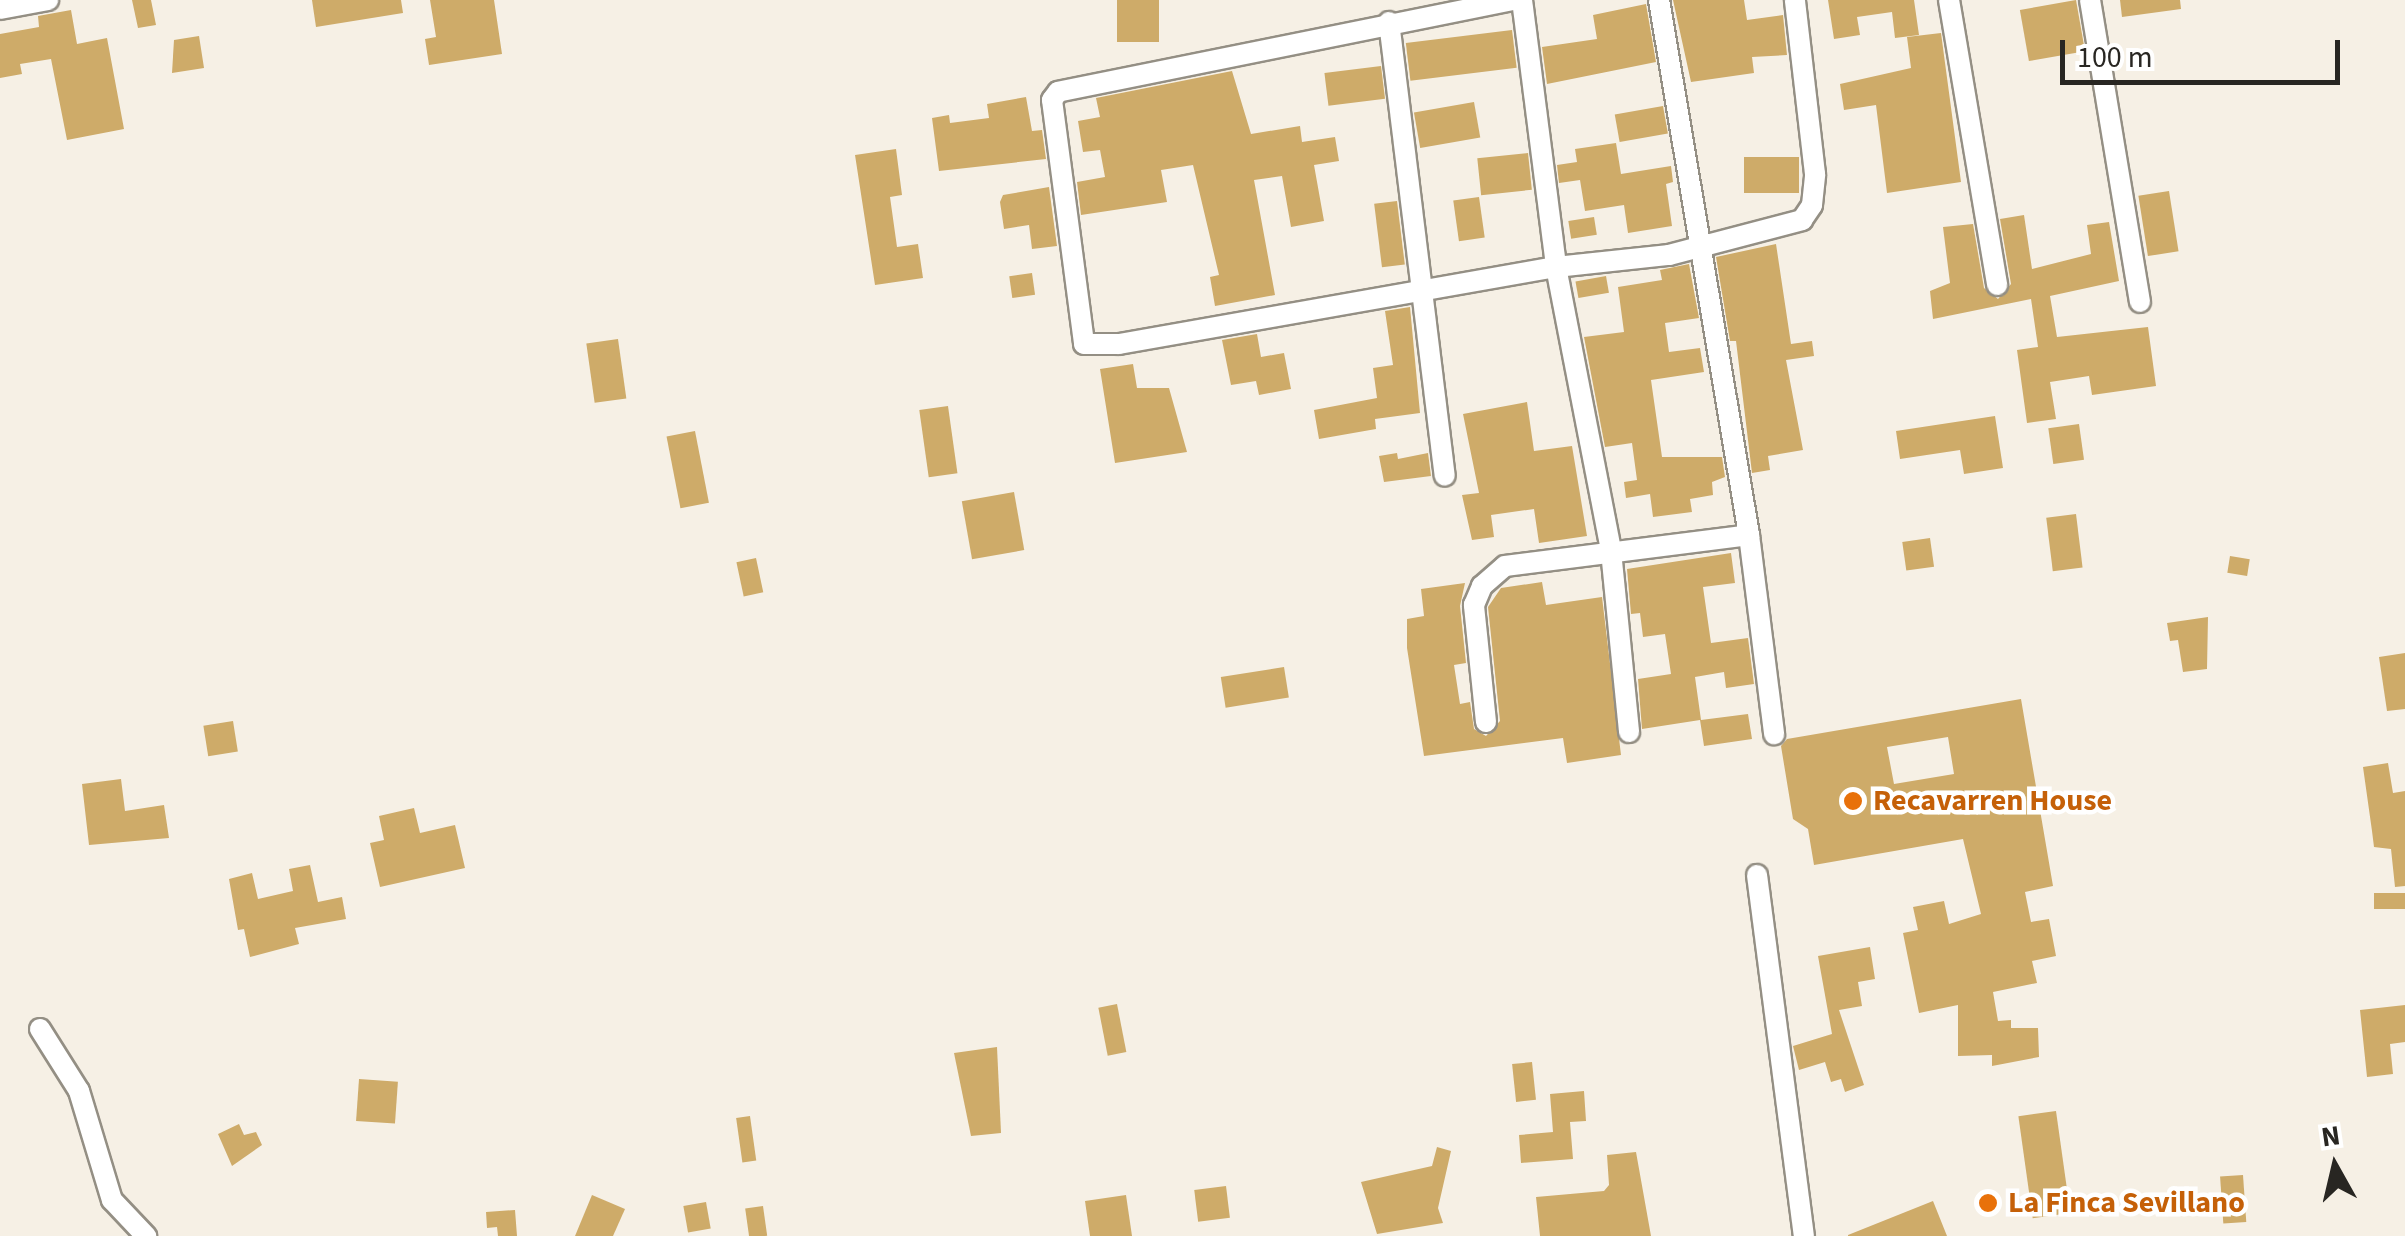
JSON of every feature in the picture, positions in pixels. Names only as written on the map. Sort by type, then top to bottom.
[{"type":"street","points":[[0,9],[48,0]]},
{"type":"street","points":[[1513,0],[1389,22],[1058,92],[1052,100],[1084,344],[1119,344],[1556,266],[1701,248],[1802,220],[1812,205],[1815,174],[1795,0]]},
{"type":"street","points":[[1522,0],[1556,266],[1611,551],[1629,732]]},
{"type":"street","points":[[1659,0],[1750,535],[1774,734]]},
{"type":"street","points":[[1949,0],[1998,284]]},
{"type":"street","points":[[2090,0],[2140,302]]},
{"type":"street","points":[[1389,22],[1445,476]]},
{"type":"street","points":[[1486,722],[1474,606],[1482,586],[1505,566],[1750,535]]},
{"type":"street","points":[[1758,875],[1804,1236]]},
{"type":"street","points":[[40,1029],[79,1091],[112,1200],[146,1236]]},
{"type":"building","points":[[132,0],[151,0],[156,25],[138,28]]},
{"type":"building","points":[[312,0],[401,0],[403,13],[316,27]]},
{"type":"building","points":[[430,0],[494,0],[502,54],[429,65],[425,39],[436,37]]},
{"type":"building","points":[[1117,0],[1159,0],[1159,42],[1117,42]]},
{"type":"building","points":[[1673,0],[1744,0],[1747,20],[1783,15],[1787,55],[1752,57],[1754,73],[1691,82]]},
{"type":"building","points":[[1828,0],[1914,0],[1919,35],[1895,38],[1892,12],[1857,17],[1860,35],[1834,39]]},
{"type":"building","points":[[2076,0],[2085,51],[2029,61],[2020,10]]},
{"type":"building","points":[[2120,0],[2180,0],[2181,9],[2122,17]]},
{"type":"building","points":[[1646,4],[1656,62],[1547,84],[1542,47],[1597,39],[1593,15]]},
{"type":"building","points":[[71,10],[77,44],[107,38],[124,129],[67,140],[51,59],[20,64],[22,74],[0,78],[0,34],[39,27],[38,16]]},
{"type":"building","points":[[1512,30],[1517,68],[1410,81],[1406,43]]},
{"type":"building","points":[[1941,33],[1961,182],[1887,193],[1876,105],[1844,110],[1840,84],[1911,68],[1907,37]]},
{"type":"building","points":[[199,36],[204,68],[172,73],[174,40]]},
{"type":"building","points":[[1381,66],[1385,99],[1328,106],[1324,73]]},
{"type":"building","points":[[1232,71],[1251,134],[1300,126],[1302,142],[1335,137],[1339,161],[1314,165],[1324,221],[1291,227],[1282,176],[1254,180],[1275,295],[1215,306],[1210,277],[1219,275],[1193,165],[1161,170],[1167,202],[1081,215],[1077,182],[1105,177],[1100,150],[1083,152],[1078,121],[1100,117],[1096,98]]},
{"type":"building","points":[[1026,97],[1032,131],[1042,130],[1046,159],[939,171],[932,118],[949,115],[950,123],[989,118],[987,104]]},
{"type":"building","points":[[1474,102],[1480,137],[1420,148],[1414,113]]},
{"type":"building","points":[[1663,106],[1668,134],[1620,142],[1615,115]]},
{"type":"building","points":[[1616,143],[1621,174],[1671,166],[1673,182],[1666,184],[1672,226],[1628,233],[1624,205],[1585,211],[1580,180],[1559,183],[1557,165],[1577,162],[1575,149]]},
{"type":"building","points":[[896,149],[902,195],[890,197],[897,247],[918,244],[923,278],[875,285],[855,155]]},
{"type":"building","points":[[1528,153],[1532,190],[1481,195],[1477,158]]},
{"type":"building","points":[[1744,157],[1799,157],[1799,193],[1744,193]]},
{"type":"building","points":[[1049,187],[1057,246],[1032,249],[1029,225],[1004,229],[1000,202],[1003,195]]},
{"type":"building","points":[[2169,191],[2179,251],[2148,256],[2138,196]]},
{"type":"building","points":[[1479,197],[1485,238],[1459,241],[1453,201]]},
{"type":"building","points":[[1397,201],[1405,265],[1382,267],[1374,204]]},
{"type":"building","points":[[2024,215],[2032,269],[2091,254],[2087,225],[2109,222],[2119,281],[2050,296],[2057,337],[2148,327],[2156,386],[2092,395],[2089,376],[2050,382],[2056,419],[2027,423],[2017,350],[2038,347],[2031,299],[1933,319],[1930,291],[1950,283],[1943,227],[1973,224],[1984,288],[1998,299],[2011,284],[2000,219]]},
{"type":"building","points":[[1594,217],[1597,235],[1571,239],[1568,221]]},
{"type":"building","points":[[1776,244],[1791,344],[1812,341],[1814,356],[1786,360],[1803,450],[1768,456],[1770,470],[1752,473],[1736,341],[1730,341],[1716,257]]},
{"type":"building","points":[[1689,264],[1699,318],[1665,323],[1669,352],[1700,348],[1704,372],[1651,380],[1662,457],[1722,457],[1725,477],[1712,482],[1713,495],[1690,499],[1692,512],[1653,517],[1650,494],[1626,498],[1624,482],[1637,480],[1632,443],[1605,447],[1584,337],[1624,332],[1618,287],[1662,280],[1660,270]]},
{"type":"building","points":[[1032,273],[1035,295],[1012,298],[1009,276]]},
{"type":"building","points":[[1606,276],[1609,293],[1578,298],[1575,281]]},
{"type":"building","points":[[1410,307],[1420,413],[1375,419],[1376,429],[1319,439],[1314,410],[1377,398],[1373,368],[1393,365],[1385,311]]},
{"type":"building","points":[[1257,334],[1261,357],[1284,353],[1291,389],[1259,395],[1256,381],[1231,385],[1222,340]]},
{"type":"building","points":[[618,339],[626,398],[595,403],[586,343]]},
{"type":"building","points":[[1133,364],[1137,388],[1169,388],[1187,452],[1115,463],[1100,369]]},
{"type":"building","points":[[1527,402],[1534,451],[1572,446],[1587,536],[1539,543],[1534,509],[1491,515],[1494,537],[1472,540],[1462,495],[1479,493],[1463,414]]},
{"type":"building","points":[[948,406],[957,473],[929,477],[919,410]]},
{"type":"building","points":[[1995,416],[2003,468],[1964,474],[1960,450],[1900,459],[1896,431]]},
{"type":"building","points":[[2079,424],[2084,460],[2053,464],[2048,428]]},
{"type":"building","points":[[695,431],[709,503],[680,508],[667,437]]},
{"type":"building","points":[[1397,453],[1398,459],[1428,453],[1431,476],[1384,482],[1379,456]]},
{"type":"building","points":[[1014,492],[1024,550],[972,559],[962,501]]},
{"type":"building","points":[[2076,514],[2083,568],[2053,571],[2046,518]]},
{"type":"building","points":[[1930,538],[1934,567],[1906,571],[1902,542]]},
{"type":"building","points":[[1731,553],[1735,583],[1703,587],[1711,643],[1748,638],[1754,684],[1726,688],[1724,672],[1695,677],[1701,720],[1748,714],[1752,739],[1704,746],[1700,720],[1642,729],[1638,679],[1671,674],[1665,634],[1643,637],[1640,613],[1631,614],[1627,569]]},
{"type":"building","points":[[2230,556],[2250,559],[2247,576],[2227,573]]},
{"type":"building","points":[[756,558],[763,592],[744,596],[736,562]]},
{"type":"building","points":[[1542,582],[1546,605],[1602,597],[1621,755],[1567,763],[1563,738],[1424,756],[1407,648],[1407,619],[1424,616],[1421,589],[1465,583],[1460,606],[1466,663],[1454,665],[1460,704],[1470,702],[1474,729],[1486,736],[1500,721],[1488,607],[1501,588]]},
{"type":"building","points":[[2208,617],[2207,669],[2183,672],[2178,640],[2170,641],[2167,623]]},
{"type":"building","points":[[2405,653],[2405,709],[2387,711],[2379,657]]},
{"type":"building","points":[[1284,667],[1289,698],[1226,708],[1221,677]]},
{"type":"building","points":[[2021,699],[2053,886],[2025,892],[2031,922],[2049,919],[2056,956],[2032,961],[2037,983],[1993,992],[1998,1021],[2011,1020],[2011,1028],[2038,1028],[2039,1057],[1992,1066],[1992,1055],[1958,1056],[1958,1005],[1919,1013],[1903,933],[1918,930],[1913,907],[1944,901],[1949,924],[1981,914],[1963,839],[1814,865],[1808,829],[1793,819],[1781,746],[1787,739]],"holes":[[[1948,737],[1954,774],[1894,784],[1887,747]]]},
{"type":"building","points":[[233,721],[238,752],[208,756],[203,726]]},
{"type":"building","points":[[2388,763],[2393,793],[2405,791],[2405,886],[2395,887],[2391,849],[2374,847],[2363,767]]},
{"type":"building","points":[[121,779],[125,811],[164,805],[169,838],[89,845],[82,784]]},
{"type":"building","points":[[414,808],[420,833],[455,825],[465,868],[380,887],[370,843],[384,840],[379,816]]},
{"type":"building","points":[[310,865],[318,902],[342,897],[346,919],[295,928],[299,944],[250,957],[244,929],[238,930],[229,879],[252,873],[258,899],[293,891],[289,869]]},
{"type":"building","points":[[2374,893],[2405,893],[2405,909],[2374,909]]},
{"type":"building","points":[[1870,947],[1875,979],[1858,982],[1862,1006],[1839,1010],[1864,1085],[1845,1092],[1841,1079],[1831,1082],[1825,1062],[1799,1070],[1793,1046],[1832,1034],[1818,956]]},
{"type":"building","points":[[1117,1004],[1126,1052],[1108,1056],[1098,1008]]},
{"type":"building","points":[[2405,1005],[2405,1042],[2390,1044],[2393,1074],[2367,1077],[2360,1010]]},
{"type":"building","points":[[997,1047],[1001,1133],[971,1136],[954,1053]]},
{"type":"building","points":[[1532,1062],[1536,1100],[1516,1102],[1512,1064]]},
{"type":"building","points":[[359,1079],[398,1082],[395,1124],[356,1121]]},
{"type":"building","points":[[1584,1091],[1586,1121],[1570,1122],[1573,1159],[1521,1163],[1519,1135],[1553,1132],[1550,1094]]},
{"type":"building","points":[[2056,1111],[2070,1213],[2033,1218],[2018,1116]]},
{"type":"building","points":[[750,1116],[756,1161],[742,1163],[736,1118]]},
{"type":"building","points":[[239,1124],[244,1135],[256,1132],[262,1145],[232,1166],[218,1134]]},
{"type":"building","points":[[1437,1147],[1451,1151],[1438,1208],[1443,1223],[1377,1234],[1361,1182],[1432,1166]]},
{"type":"building","points":[[1636,1152],[1651,1236],[1540,1236],[1536,1197],[1604,1191],[1609,1185],[1607,1155]]},
{"type":"building","points":[[2243,1175],[2246,1222],[2223,1223],[2220,1177]]},
{"type":"building","points":[[1226,1186],[1230,1218],[1198,1222],[1194,1190]]},
{"type":"building","points":[[592,1195],[625,1209],[613,1236],[575,1236]]},
{"type":"building","points":[[1126,1195],[1132,1236],[1090,1236],[1085,1201]]},
{"type":"building","points":[[1933,1201],[1947,1236],[1848,1236],[1848,1235]]},
{"type":"building","points":[[706,1202],[711,1229],[688,1233],[683,1206]]},
{"type":"building","points":[[763,1206],[767,1236],[749,1236],[745,1209]]},
{"type":"building","points":[[515,1210],[517,1236],[498,1236],[497,1227],[487,1228],[486,1212]]},
{"type":"place","name":"Recavarren House","points":[[1853,801]]},
{"type":"place","name":"La Finca Sevillano","points":[[1988,1203]]}]
